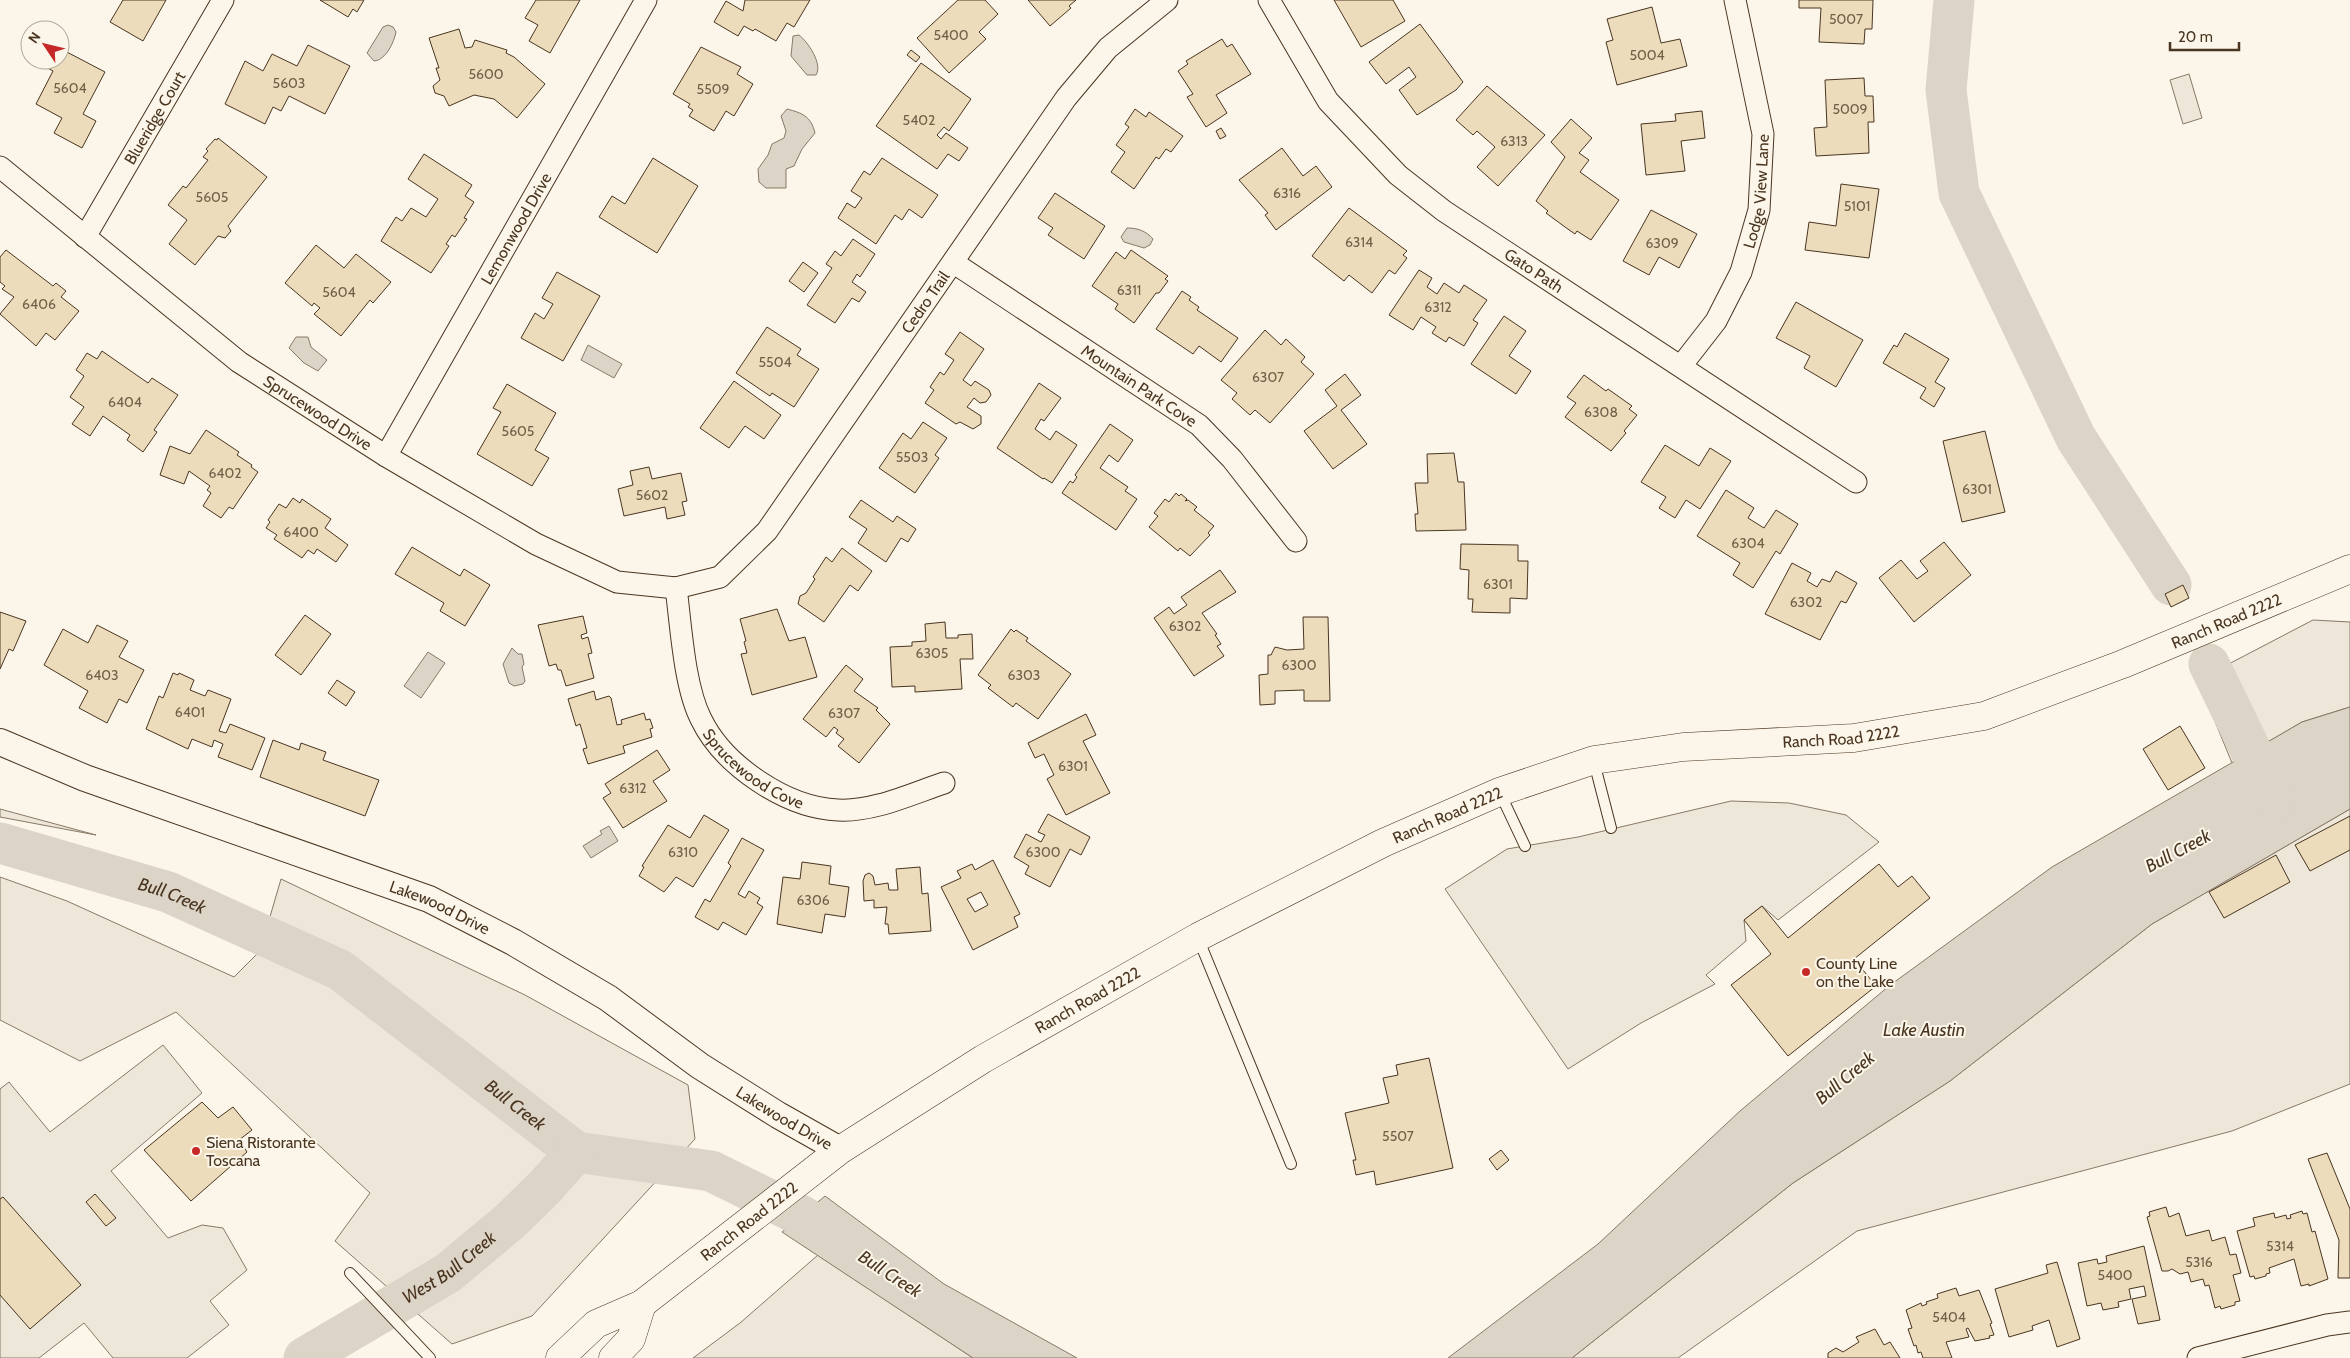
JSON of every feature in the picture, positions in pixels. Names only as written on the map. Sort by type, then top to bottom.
[{"type":"main road","name":"Ranch Road 2222","points":[[560,1358],[596,1324],[642,1304],[840,1150],[983,1059],[1198,937],[1383,843],[1499,792],[1594,760],[1684,747],[1854,738],[1984,716],[2123,664],[2350,569]]},
{"type":"main road","points":[[613,1358],[631,1339],[642,1304]]},
{"type":"street","name":"Blueridge Court","points":[[85,237],[223,0]]},
{"type":"street","name":"Lemonwood Drive","points":[[386,456],[646,0]]},
{"type":"street","name":"Cedro Trail","points":[[676,588],[720,577],[767,531],[954,263],[1066,98],[1108,48],[1167,0]]},
{"type":"street","name":"Gato Path","points":[[1269,0],[1328,101],[1398,175],[1444,211],[1856,482]]},
{"type":"street","name":"Lodge View Lane","points":[[1681,366],[1716,321],[1741,272],[1759,210],[1763,134],[1735,0]]},
{"type":"street","name":"Sprucewood Drive","points":[[0,167],[239,362],[386,456],[536,544],[617,582],[676,588]]},
{"type":"street","name":"Mountain Park Cove","points":[[954,263],[1199,425],[1232,459],[1296,541]]},
{"type":"street","name":"Sprucewood Cove","points":[[676,588],[690,683],[701,718],[729,758],[775,792],[806,804],[838,810],[873,806],[944,783]]},
{"type":"street","name":"Lakewood Drive","points":[[0,742],[84,778],[429,900],[513,942],[608,998],[700,1066],[778,1115],[840,1150]]},
{"type":"street","points":[[2198,1358],[2327,1325],[2350,1322]]},
{"type":"lane","points":[[1594,760],[1612,828]]},
{"type":"lane","points":[[1499,792],[1525,846]]},
{"type":"lane","points":[[1198,937],[1291,1164]]},
{"type":"lane","points":[[350,1273],[430,1358]]},
{"type":"shaded area","points":[[2189,74],[2202,118],[2183,124],[2170,80]]},
{"type":"shaded area","points":[[2313,620],[2350,622],[2350,707],[2302,722],[2232,763],[2198,680]]},
{"type":"shaded area","points":[[1731,801],[1789,803],[1846,815],[1879,842],[1778,920],[1762,906],[1744,920],[1746,941],[1706,975],[1715,984],[1641,1023],[1568,1069],[1445,889],[1507,849],[1578,837]]},
{"type":"shaded area","points":[[0,809],[96,835],[0,817]]},
{"type":"shaded area","points":[[2350,809],[2350,1084],[2232,1131],[1857,1231],[1678,1358],[1572,1358],[1793,1183],[1950,1081],[2152,924]]},
{"type":"shaded area","points":[[0,877],[67,901],[234,977],[260,951],[281,879],[525,995],[688,1085],[695,1139],[532,1316],[452,1344],[335,1241],[370,1193],[176,1012],[80,1061],[0,1020]]},
{"type":"shaded area","points":[[163,1045],[202,1093],[111,1171],[168,1238],[202,1225],[223,1228],[247,1270],[210,1301],[229,1325],[187,1358],[113,1358],[84,1323],[39,1358],[0,1358],[0,1089],[9,1082],[50,1132]]},
{"type":"shaded area","points":[[818,1255],[973,1358],[693,1358],[740,1323]]},
{"type":"water","points":[[388,25],[393,27],[396,32],[393,41],[386,54],[374,61],[367,53],[383,27]]},
{"type":"water","points":[[799,35],[814,54],[818,65],[816,75],[807,75],[791,56],[793,36]]},
{"type":"water","points":[[787,109],[805,116],[811,123],[815,133],[802,149],[794,166],[786,169],[786,188],[766,188],[759,182],[758,169],[768,155],[772,144],[784,138],[786,131],[781,116]]},
{"type":"water","points":[[1127,228],[1138,229],[1148,234],[1153,239],[1150,245],[1144,248],[1124,242],[1121,237]]},
{"type":"water","points":[[296,337],[308,337],[311,347],[327,360],[318,371],[304,363],[289,348]]},
{"type":"water","points":[[588,345],[622,364],[614,378],[581,360]]},
{"type":"water","points":[[512,648],[518,654],[522,654],[525,681],[523,684],[514,686],[509,683],[503,664]]},
{"type":"water","points":[[428,652],[445,663],[421,698],[404,686]]},
{"type":"water","name":"Lake Austin","points":[[2350,707],[2350,809],[2152,924],[1950,1081],[1793,1183],[1572,1358],[1448,1358],[1598,1244],[1740,1111],[1889,986],[2052,867],[2302,722]]},
{"type":"water","points":[[609,826],[618,841],[591,858],[583,846],[602,834],[600,831]]},
{"type":"water","points":[[825,1196],[944,1284],[1077,1358],[973,1358],[782,1232]]},
{"type":"building","points":[[123,0],[166,0],[143,41],[110,22]]},
{"type":"building","points":[[320,0],[364,0],[357,12],[353,9],[348,17]]},
{"type":"building","points":[[536,0],[580,0],[550,53],[529,41],[538,25],[525,18]]},
{"type":"building","points":[[745,0],[810,0],[794,27],[787,23],[776,41],[755,29],[753,31],[744,26],[738,36],[714,22],[726,1],[743,11]]},
{"type":"building","points":[[958,0],[985,0],[998,14],[979,32],[986,39],[949,73],[917,38]]},
{"type":"building","points":[[1028,0],[1076,0],[1069,6],[1071,8],[1050,26]]},
{"type":"building","points":[[1334,0],[1393,0],[1405,21],[1361,47]]},
{"type":"building","points":[[1799,0],[1873,0],[1872,29],[1865,29],[1864,44],[1819,42],[1821,8],[1799,8]]},
{"type":"building","points":[[1652,7],[1661,43],[1680,39],[1687,66],[1617,85],[1606,42],[1613,40],[1607,19]]},
{"type":"building","points":[[1420,24],[1463,82],[1456,90],[1417,115],[1399,90],[1416,77],[1409,67],[1386,84],[1369,62]]},
{"type":"building","points":[[459,29],[465,48],[472,47],[475,40],[507,50],[506,53],[514,57],[545,84],[517,118],[494,99],[474,95],[449,106],[444,96],[435,93],[433,86],[440,80],[436,68],[439,68],[429,38]]},
{"type":"building","points":[[1222,39],[1227,47],[1232,44],[1251,74],[1216,95],[1227,113],[1206,127],[1187,97],[1193,94],[1178,71],[1188,64],[1186,61]]},
{"type":"building","points":[[308,45],[350,66],[325,114],[289,96],[281,111],[273,107],[265,124],[225,104],[245,61],[263,71],[272,54],[297,66]]},
{"type":"building","points":[[701,47],[741,67],[737,74],[753,84],[734,116],[726,111],[714,131],[689,116],[693,110],[688,107],[690,104],[673,94]]},
{"type":"building","points":[[911,50],[920,57],[916,62],[907,55]]},
{"type":"building","points":[[70,54],[105,72],[83,114],[96,121],[82,148],[54,133],[62,118],[36,104],[53,71],[51,70],[70,70]]},
{"type":"building","points":[[921,63],[971,99],[949,131],[944,127],[937,135],[941,139],[946,133],[968,148],[959,161],[948,154],[937,169],[876,126]]},
{"type":"building","points":[[1864,78],[1865,96],[1873,96],[1874,122],[1868,122],[1869,153],[1816,156],[1814,128],[1827,127],[1825,80]]},
{"type":"building","points":[[1487,86],[1545,135],[1498,186],[1477,167],[1495,147],[1477,131],[1473,135],[1456,120]]},
{"type":"building","points":[[1135,109],[1146,117],[1149,112],[1183,136],[1171,152],[1166,149],[1159,159],[1156,157],[1134,189],[1111,172],[1125,152],[1116,145],[1129,127],[1125,124]]},
{"type":"building","points":[[1702,111],[1705,138],[1681,141],[1685,171],[1646,175],[1641,124],[1676,121],[1675,114]]},
{"type":"building","points":[[1571,119],[1592,138],[1579,153],[1589,160],[1580,172],[1619,200],[1591,240],[1577,231],[1575,234],[1565,227],[1546,213],[1548,211],[1536,201],[1565,157],[1551,142]]},
{"type":"building","points":[[1221,128],[1226,136],[1220,139],[1216,131]]},
{"type":"building","points":[[218,138],[267,177],[228,226],[231,231],[225,238],[218,236],[195,265],[169,244],[187,220],[168,205],[183,186],[186,188],[208,160],[203,157],[208,151],[206,149]]},
{"type":"building","points":[[1282,148],[1303,176],[1316,166],[1332,187],[1276,230],[1265,215],[1268,213],[1239,180]]},
{"type":"building","points":[[424,154],[472,185],[465,196],[474,202],[464,218],[467,219],[455,237],[452,235],[446,244],[449,246],[431,273],[381,241],[396,217],[402,221],[411,208],[426,217],[438,199],[408,179]]},
{"type":"building","points":[[653,158],[698,186],[657,253],[599,217],[612,196],[625,204]]},
{"type":"building","points":[[882,158],[938,195],[922,218],[909,209],[902,220],[895,215],[876,244],[838,218],[847,203],[855,208],[862,198],[851,191],[864,171],[870,175]]},
{"type":"building","points":[[1841,184],[1879,189],[1869,258],[1805,250],[1809,222],[1836,226]]},
{"type":"building","points":[[1055,193],[1105,226],[1084,259],[1048,235],[1053,228],[1038,218]]},
{"type":"building","points":[[1349,208],[1407,251],[1403,255],[1407,258],[1395,274],[1389,270],[1372,293],[1349,275],[1344,281],[1312,256]]},
{"type":"building","points":[[1651,210],[1697,234],[1679,268],[1659,257],[1649,275],[1623,261]]},
{"type":"building","points":[[853,239],[875,254],[860,277],[857,274],[852,282],[866,292],[859,302],[852,298],[835,323],[807,305],[832,268],[826,264],[835,251],[841,256]]},
{"type":"building","points":[[316,245],[344,268],[356,254],[391,282],[373,303],[370,300],[341,336],[314,314],[320,308],[314,303],[312,306],[285,283]]},
{"type":"building","points":[[6,250],[53,286],[56,283],[66,291],[61,297],[79,311],[55,340],[46,333],[36,346],[0,314],[14,297],[2,289],[5,286],[0,282],[0,257]]},
{"type":"building","points":[[1131,250],[1168,276],[1165,279],[1168,281],[1159,293],[1156,293],[1134,323],[1115,309],[1118,304],[1092,286],[1116,252],[1125,259]]},
{"type":"building","points":[[803,262],[818,273],[804,292],[789,281]]},
{"type":"building","points":[[1419,270],[1432,278],[1427,287],[1437,294],[1444,283],[1459,293],[1464,285],[1487,300],[1473,320],[1478,323],[1464,346],[1449,337],[1446,342],[1432,333],[1436,327],[1421,317],[1413,330],[1389,315]]},
{"type":"building","points":[[557,272],[600,296],[563,361],[521,338],[535,313],[544,319],[553,304],[542,298]]},
{"type":"building","points":[[1182,291],[1191,297],[1189,300],[1199,307],[1197,310],[1238,338],[1221,362],[1199,346],[1193,354],[1156,329]]},
{"type":"building","points":[[1796,302],[1863,340],[1836,387],[1804,368],[1810,356],[1776,338]]},
{"type":"building","points":[[1504,316],[1526,331],[1509,356],[1531,371],[1516,394],[1471,364]]},
{"type":"building","points":[[767,327],[801,349],[797,355],[819,369],[794,407],[772,393],[770,396],[736,373]]},
{"type":"building","points":[[1265,330],[1281,345],[1286,339],[1305,357],[1301,362],[1314,374],[1270,423],[1255,410],[1250,415],[1232,399],[1237,393],[1221,380]]},
{"type":"building","points":[[960,332],[984,349],[963,380],[971,386],[975,381],[989,390],[991,395],[986,402],[980,403],[974,398],[967,407],[981,416],[981,424],[973,429],[960,422],[956,424],[925,403],[934,390],[930,387],[940,372],[944,375],[954,360],[945,354]]},
{"type":"building","points":[[1905,333],[1949,359],[1935,382],[1945,388],[1934,407],[1920,398],[1926,388],[1883,363],[1894,345],[1897,347]]},
{"type":"building","points":[[102,351],[148,383],[152,378],[178,395],[154,430],[157,432],[143,452],[127,440],[130,435],[103,416],[90,436],[72,424],[84,407],[70,397],[84,376],[76,370],[87,353],[97,359]]},
{"type":"building","points":[[1345,374],[1361,395],[1341,410],[1367,444],[1333,469],[1304,431],[1337,406],[1325,390]]},
{"type":"building","points":[[1584,375],[1606,391],[1608,389],[1632,406],[1629,409],[1637,415],[1624,431],[1626,433],[1611,451],[1565,417],[1576,403],[1567,397]]},
{"type":"building","points":[[734,381],[781,415],[764,439],[745,426],[729,448],[700,428]]},
{"type":"building","points":[[1039,383],[1061,398],[1044,421],[1041,419],[1035,429],[1050,440],[1056,431],[1077,445],[1052,483],[997,448]]},
{"type":"building","points":[[507,384],[556,413],[535,450],[549,458],[532,486],[477,454],[501,412],[493,408]]},
{"type":"building","points":[[923,422],[947,438],[935,455],[939,458],[915,493],[879,468],[903,433],[911,439]]},
{"type":"building","points":[[1110,424],[1133,440],[1118,462],[1109,455],[1100,468],[1128,487],[1125,491],[1137,499],[1116,530],[1062,493],[1070,481],[1073,483],[1077,477],[1075,475]]},
{"type":"building","points":[[206,430],[239,452],[237,455],[252,465],[251,467],[258,472],[233,509],[229,507],[221,518],[203,506],[211,493],[207,490],[210,486],[189,471],[184,484],[160,475],[170,446],[190,454]]},
{"type":"building","points":[[1985,431],[2005,512],[1962,522],[1943,441]]},
{"type":"building","points":[[1665,445],[1699,466],[1710,448],[1731,461],[1700,509],[1686,500],[1675,518],[1659,508],[1666,497],[1641,482]]},
{"type":"building","points":[[1454,453],[1458,482],[1464,482],[1466,530],[1416,531],[1415,514],[1418,514],[1415,483],[1428,483],[1427,454]]},
{"type":"building","points":[[649,467],[652,479],[681,473],[687,501],[682,502],[685,515],[667,519],[665,507],[624,516],[618,489],[633,485],[630,471]]},
{"type":"building","points":[[1726,490],[1754,508],[1748,518],[1764,528],[1776,510],[1798,524],[1780,554],[1776,551],[1753,588],[1733,575],[1740,563],[1697,536]]},
{"type":"building","points":[[1176,493],[1179,496],[1181,494],[1187,499],[1185,501],[1188,500],[1197,507],[1194,510],[1214,526],[1208,533],[1210,535],[1190,556],[1180,548],[1178,551],[1149,527],[1158,516],[1154,513],[1165,499],[1169,502]]},
{"type":"building","points":[[293,498],[300,503],[302,499],[331,519],[325,528],[348,545],[336,562],[317,549],[314,554],[308,550],[302,558],[274,539],[277,535],[266,528],[270,522],[268,520],[279,504],[286,508]]},
{"type":"building","points":[[861,500],[893,522],[897,516],[916,529],[908,542],[901,538],[886,562],[858,543],[867,529],[849,517]]},
{"type":"building","points":[[1944,542],[1971,575],[1914,622],[1879,578],[1901,560],[1917,579],[1928,571],[1920,561]]},
{"type":"building","points":[[1461,544],[1518,545],[1518,561],[1528,561],[1527,599],[1510,598],[1510,613],[1472,612],[1473,599],[1468,599],[1469,570],[1460,569]]},
{"type":"building","points":[[412,547],[460,576],[464,569],[490,585],[465,626],[440,611],[444,603],[395,574]]},
{"type":"building","points":[[842,548],[872,571],[858,591],[850,585],[824,622],[798,604],[800,596],[806,593],[815,579],[813,577],[826,557],[832,562]]},
{"type":"building","points":[[1792,563],[1811,573],[1807,581],[1817,587],[1822,579],[1830,582],[1836,571],[1857,583],[1846,603],[1841,601],[1820,640],[1765,614]]},
{"type":"building","points":[[1220,570],[1236,592],[1202,613],[1217,634],[1215,635],[1221,644],[1217,646],[1224,656],[1194,676],[1154,618],[1169,607],[1174,614],[1187,605],[1181,597]]},
{"type":"building","points":[[2183,585],[2189,598],[2171,607],[2165,594]]},
{"type":"building","points":[[777,609],[789,641],[805,637],[817,677],[752,695],[741,654],[747,653],[740,619]]},
{"type":"building","points":[[0,612],[26,621],[13,651],[9,649],[0,669]]},
{"type":"building","points":[[305,615],[331,634],[301,675],[275,655]]},
{"type":"building","points":[[583,616],[587,633],[581,635],[582,639],[588,637],[592,653],[588,654],[594,678],[566,686],[561,670],[558,670],[556,664],[549,666],[538,625]]},
{"type":"building","points":[[1303,617],[1328,617],[1330,701],[1304,701],[1304,690],[1275,691],[1275,704],[1260,705],[1259,675],[1268,674],[1268,655],[1271,655],[1275,647],[1287,650],[1304,649]]},
{"type":"building","points":[[945,622],[946,638],[958,638],[958,635],[972,634],[973,659],[960,659],[962,689],[915,692],[915,686],[892,687],[890,647],[912,646],[912,642],[926,641],[925,624]]},
{"type":"building","points":[[97,625],[128,641],[119,657],[144,670],[127,703],[119,699],[107,723],[79,708],[88,691],[44,665],[63,629],[88,643]]},
{"type":"building","points":[[1011,629],[1028,638],[1026,641],[1071,674],[1038,719],[1016,703],[1013,707],[988,688],[991,685],[978,675]]},
{"type":"building","points":[[846,665],[863,679],[854,691],[878,708],[876,710],[890,724],[859,763],[838,746],[844,739],[836,733],[838,730],[834,727],[826,737],[803,719]]},
{"type":"building","points":[[173,673],[178,675],[179,673],[194,680],[190,690],[205,696],[208,690],[231,699],[219,731],[226,733],[230,724],[265,738],[252,770],[218,757],[223,744],[214,740],[212,747],[192,739],[188,749],[146,729],[159,696],[163,698]]},
{"type":"building","points":[[337,680],[355,692],[346,706],[328,693]]},
{"type":"building","points":[[594,691],[596,700],[609,696],[611,698],[617,725],[622,724],[621,720],[644,713],[646,720],[650,719],[653,728],[650,729],[652,737],[623,746],[625,753],[588,764],[583,749],[587,748],[580,724],[576,726],[568,699]]},
{"type":"building","points":[[1086,714],[1096,735],[1083,741],[1110,793],[1066,815],[1047,779],[1054,775],[1044,754],[1035,758],[1028,743]]},
{"type":"building","points":[[2180,726],[2205,768],[2168,790],[2143,749]]},
{"type":"building","points":[[273,740],[299,750],[301,743],[326,752],[323,760],[379,780],[365,816],[260,777]]},
{"type":"building","points":[[657,750],[670,770],[653,781],[667,801],[623,828],[603,798],[611,793],[605,784]]},
{"type":"building","points":[[1048,814],[1090,837],[1081,855],[1070,849],[1050,887],[1025,874],[1029,866],[1014,857],[1026,834],[1041,842],[1045,835],[1038,832]]},
{"type":"building","points":[[704,815],[729,830],[693,887],[676,877],[664,892],[639,876],[644,867],[642,866],[668,825],[690,838]]},
{"type":"building","points":[[2350,816],[2350,850],[2310,871],[2295,845]]},
{"type":"building","points":[[742,838],[764,850],[738,894],[745,898],[749,891],[760,898],[757,903],[763,907],[746,935],[723,922],[718,930],[695,917],[705,899],[710,902],[731,866],[728,863]]},
{"type":"building","points":[[2276,855],[2290,882],[2224,918],[2209,892]]},
{"type":"building","points":[[993,860],[1020,914],[1014,917],[1018,927],[973,950],[941,887],[961,878],[957,871],[972,864],[975,870]],"holes":[[[981,892],[988,905],[975,912],[967,899]]]},
{"type":"building","points":[[802,862],[831,866],[829,884],[849,887],[845,917],[825,914],[822,933],[777,924],[783,877],[800,879]]},
{"type":"building","name":"County Line on the Lake","points":[[1879,864],[1898,887],[1912,876],[1930,898],[1854,959],[1876,986],[1788,1056],[1731,985],[1771,954],[1744,920],[1762,906],[1788,938]]},
{"type":"building","points":[[920,867],[922,894],[928,893],[931,931],[889,934],[888,924],[885,924],[887,907],[874,908],[874,900],[864,901],[863,881],[865,875],[869,873],[873,876],[875,885],[888,883],[889,890],[898,890],[896,869]]},
{"type":"building","points":[[1429,1058],[1453,1168],[1376,1185],[1374,1171],[1356,1175],[1353,1160],[1356,1160],[1345,1113],[1389,1103],[1383,1078],[1398,1075],[1396,1065]]},
{"type":"building","name":"Siena Ristorante Toscana","points":[[202,1102],[218,1118],[233,1107],[252,1130],[239,1140],[247,1152],[191,1201],[144,1150]]},
{"type":"building","points":[[1501,1150],[1509,1160],[1497,1170],[1489,1159]]},
{"type":"building","points":[[2327,1153],[2350,1209],[2350,1278],[2338,1278],[2339,1240],[2308,1159]]},
{"type":"building","points":[[95,1194],[116,1218],[106,1226],[86,1202]]},
{"type":"building","points":[[3,1197],[81,1285],[30,1329],[0,1295],[0,1199]]},
{"type":"building","points":[[2166,1207],[2169,1217],[2179,1213],[2186,1236],[2209,1230],[2212,1241],[2225,1237],[2230,1255],[2236,1254],[2241,1273],[2233,1275],[2240,1301],[2235,1302],[2235,1305],[2221,1309],[2220,1306],[2215,1308],[2209,1285],[2205,1286],[2203,1279],[2191,1282],[2188,1272],[2180,1274],[2172,1269],[2162,1271],[2147,1217],[2150,1216],[2149,1212]]},
{"type":"building","points":[[2302,1211],[2303,1214],[2307,1213],[2312,1232],[2315,1231],[2328,1279],[2309,1286],[2309,1284],[2301,1286],[2294,1259],[2269,1268],[2270,1273],[2266,1274],[2266,1276],[2255,1279],[2254,1276],[2250,1277],[2237,1231],[2255,1226],[2253,1218],[2274,1213],[2275,1218],[2286,1215],[2287,1219],[2291,1218],[2290,1215]]},
{"type":"building","points":[[2144,1246],[2160,1320],[2138,1324],[2132,1299],[2146,1296],[2144,1286],[2129,1289],[2131,1299],[2118,1302],[2119,1307],[2103,1310],[2101,1303],[2087,1306],[2078,1263],[2097,1259],[2098,1264],[2107,1262],[2106,1256]]},
{"type":"building","points":[[2057,1262],[2080,1339],[2057,1347],[2049,1320],[2032,1326],[2033,1330],[2009,1337],[1995,1289],[2048,1273],[2046,1265]]},
{"type":"building","points":[[1956,1288],[1959,1296],[1979,1290],[1992,1323],[1990,1324],[1994,1335],[1989,1336],[1990,1338],[1975,1341],[1968,1328],[1966,1329],[1969,1337],[1946,1342],[1952,1358],[1923,1358],[1921,1352],[1918,1353],[1916,1345],[1914,1346],[1908,1329],[1912,1328],[1906,1310],[1921,1303],[1922,1306],[1927,1304],[1926,1302],[1938,1298],[1937,1294]]},
{"type":"building","points":[[1875,1329],[1884,1345],[1890,1342],[1900,1358],[1828,1358],[1828,1353],[1836,1348],[1843,1352],[1859,1342],[1856,1337]]},
{"type":"waterway","points":[[1954,0],[1946,90],[1959,193],[2076,438],[2171,585]]},
{"type":"waterway","points":[[2209,664],[2275,800]]},
{"type":"waterway","name":"Bull Creek","points":[[0,843],[168,892],[340,970],[576,1152],[711,1171],[802,1216],[848,1246]]},
{"type":"waterway","name":"West Bull Creek","points":[[304,1358],[448,1273],[509,1222],[544,1188],[576,1152]]},
{"type":"place","name":"County Line on the Lake","points":[[1806,972]]},
{"type":"place","name":"Siena Ristorante Toscana","points":[[196,1151]]}]
